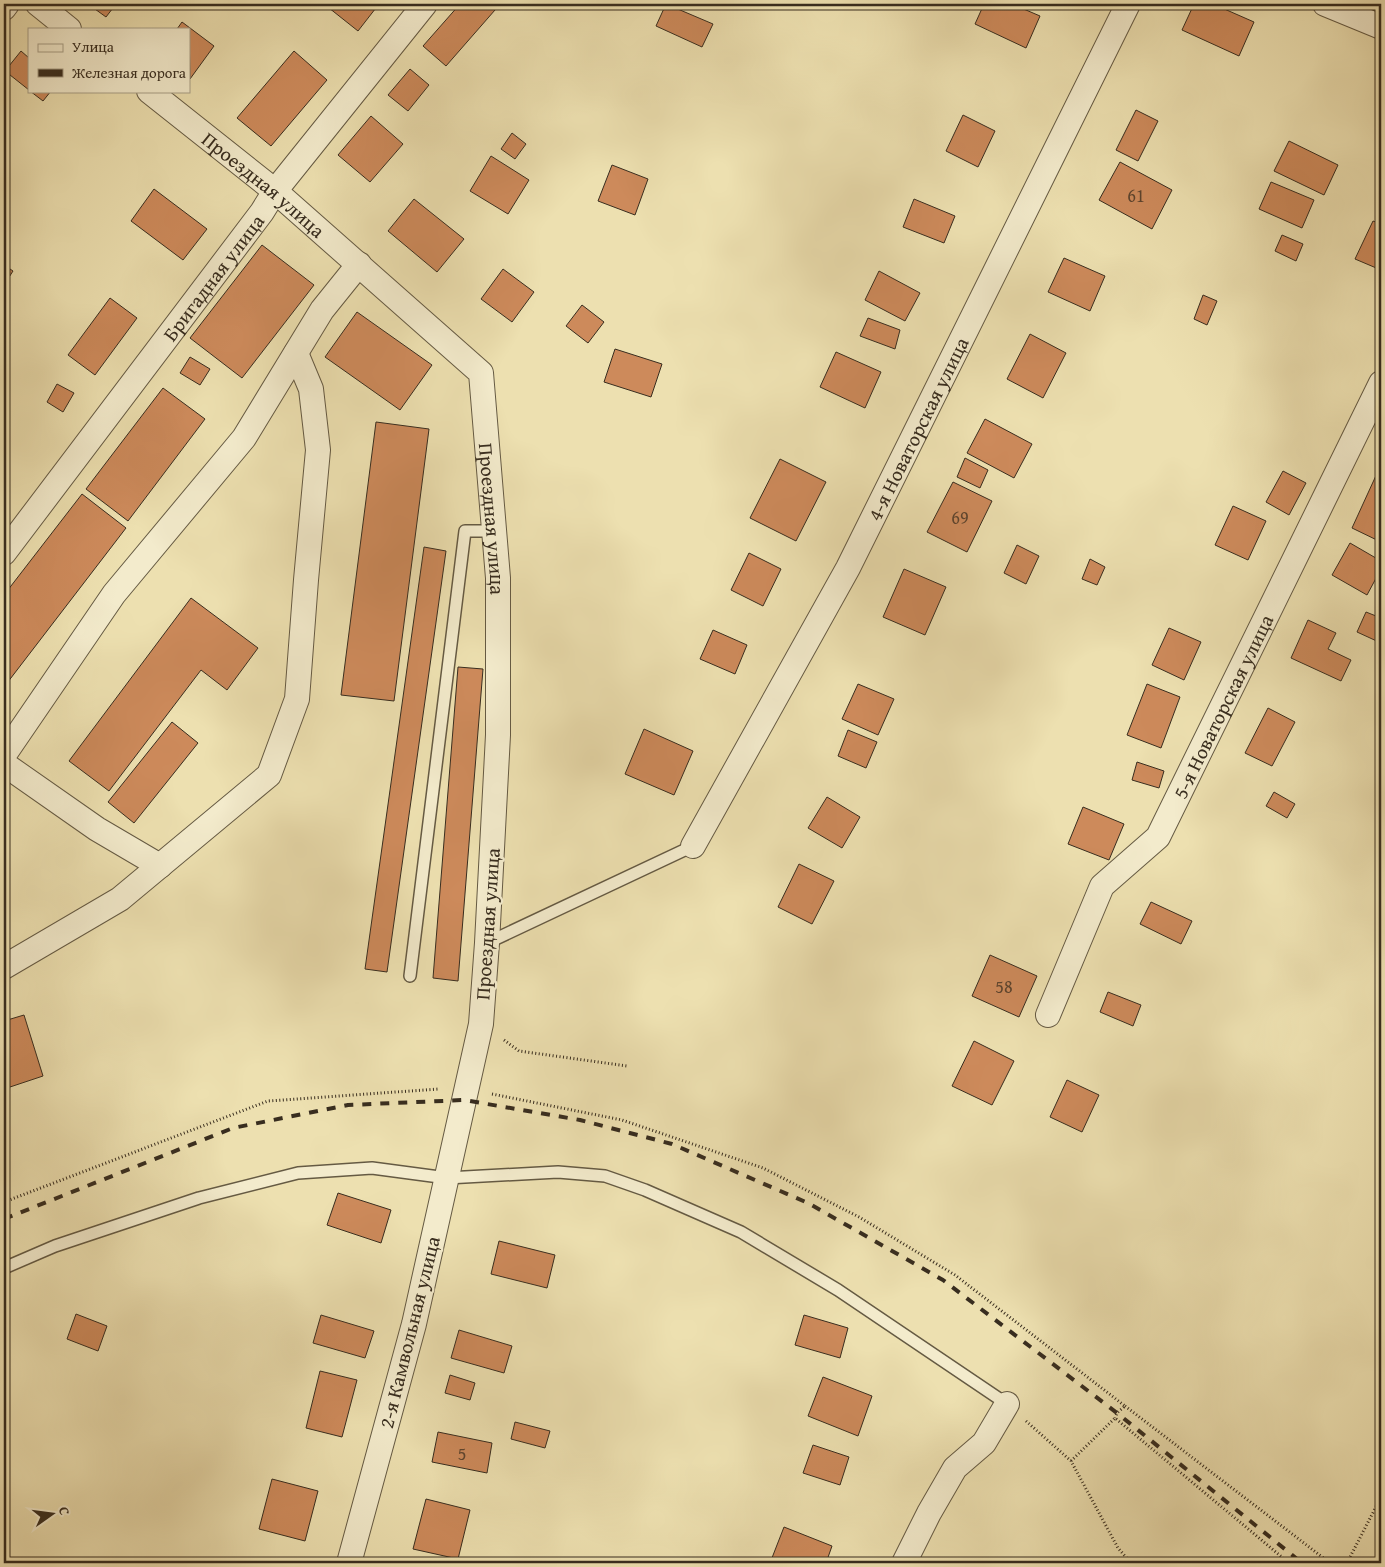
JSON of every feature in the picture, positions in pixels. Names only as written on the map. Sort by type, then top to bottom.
[{"type":"street","points":[[4,8],[7,4]]},
{"type":"street","points":[[38,4],[68,28]]},
{"type":"street","name":"Бригадная улица","points":[[4,553],[256,220],[275,191],[426,4]]},
{"type":"street","name":"4-я Новаторская улица","points":[[693,846],[848,568],[1128,4]]},
{"type":"street","points":[[1325,4],[1381,27]]},
{"type":"street","name":"Проездная улица","points":[[149,92],[275,191],[481,374],[498,578],[498,735],[481,1024],[464,1100]]},
{"type":"street","points":[[4,755],[114,594],[244,438],[322,310],[359,264]]},
{"type":"street","points":[[4,967],[120,899],[269,776],[297,700],[318,450],[311,389],[296,353]]},
{"type":"street","name":"5-я Новаторская улица","points":[[1048,1016],[1102,886],[1158,837],[1381,383]]},
{"type":"street","points":[[4,764],[97,829],[160,866]]},
{"type":"street","name":"2-я Камвольная улица","points":[[350,1563],[414,1324],[464,1100]]},
{"type":"street","points":[[904,1563],[929,1513],[955,1468],[984,1443],[1007,1404]]},
{"type":"lane","points":[[410,976],[465,531],[494,530]]},
{"type":"lane","points":[[487,943],[693,846]]},
{"type":"lane","points":[[4,1268],[55,1246],[199,1198],[298,1173],[372,1168],[447,1178],[558,1172],[604,1176],[645,1190],[741,1232],[838,1290],[1007,1404]]},
{"type":"path","points":[[481,1024],[519,1051],[626,1066]]},
{"type":"path","points":[[1007,1404],[1071,1461],[1118,1548],[1131,1563]]},
{"type":"path","points":[[1125,1406],[1330,1563]]},
{"type":"path","points":[[1071,1461],[1116,1418],[1289,1563]]},
{"type":"path","points":[[1347,1563],[1381,1497]]},
{"type":"building","points":[[88,4],[116,4],[106,17]]},
{"type":"building","points":[[324,4],[379,4],[358,31]]},
{"type":"building","points":[[460,4],[488,4],[495,10],[446,66],[423,46]]},
{"type":"building","points":[[666,4],[713,24],[702,47],[656,26]]},
{"type":"building","points":[[984,4],[1012,4],[1040,16],[1026,48],[975,24]]},
{"type":"building","points":[[1194,4],[1213,4],[1254,22],[1239,56],[1182,30]]},
{"type":"building","points":[[182,22],[190,28],[178,28]]},
{"type":"building","points":[[190,28],[214,46],[190,79]]},
{"type":"building","points":[[21,51],[28,57],[28,89],[5,71]]},
{"type":"building","points":[[294,51],[327,80],[271,146],[237,118]]},
{"type":"building","points":[[410,69],[429,85],[408,111],[388,95]]},
{"type":"building","points":[[31,92],[50,92],[43,101]]},
{"type":"building","points":[[1136,110],[1158,121],[1138,161],[1116,150]]},
{"type":"building","points":[[963,115],[995,131],[978,167],[946,151]]},
{"type":"building","points":[[371,116],[403,144],[370,182],[338,155]]},
{"type":"building","points":[[512,133],[526,144],[515,159],[501,149]]},
{"type":"building","points":[[1289,141],[1338,165],[1324,195],[1274,171]]},
{"type":"building","points":[[491,156],[529,180],[508,214],[470,191]]},
{"type":"building","points":[[1120,162],[1172,190],[1152,229],[1099,200]]},
{"type":"building","points":[[612,165],[648,179],[635,215],[598,201]]},
{"type":"building","points":[[1271,182],[1314,200],[1302,228],[1259,209]]},
{"type":"building","points":[[154,189],[207,229],[183,260],[131,221]]},
{"type":"building","points":[[414,199],[464,239],[437,272],[388,231]]},
{"type":"building","points":[[914,199],[955,216],[944,243],[903,227]]},
{"type":"building","points":[[1373,221],[1381,224],[1381,270],[1355,259]]},
{"type":"building","points":[[1282,235],[1303,244],[1296,261],[1275,251]]},
{"type":"building","points":[[262,245],[314,285],[242,378],[190,338]]},
{"type":"building","points":[[1064,258],[1105,276],[1090,311],[1048,292]]},
{"type":"building","points":[[4,265],[13,271],[4,285]]},
{"type":"building","points":[[503,269],[534,292],[512,322],[481,299]]},
{"type":"building","points":[[879,271],[920,293],[905,321],[865,300]]},
{"type":"building","points":[[1203,295],[1217,301],[1207,325],[1194,319]]},
{"type":"building","points":[[110,298],[137,318],[95,375],[68,355]]},
{"type":"building","points":[[582,305],[604,322],[588,343],[566,326]]},
{"type":"building","points":[[357,312],[432,365],[400,410],[325,357]]},
{"type":"building","points":[[868,318],[900,330],[895,349],[860,336]]},
{"type":"building","points":[[1030,334],[1066,353],[1043,398],[1007,379]]},
{"type":"building","points":[[615,349],[662,364],[651,397],[604,382]]},
{"type":"building","points":[[836,352],[881,372],[865,408],[820,387]]},
{"type":"building","points":[[190,357],[210,369],[200,385],[180,373]]},
{"type":"building","points":[[57,384],[74,393],[63,412],[47,402]]},
{"type":"building","points":[[163,388],[205,419],[128,521],[86,489]]},
{"type":"building","points":[[985,419],[1032,444],[1014,478],[967,453]]},
{"type":"building","points":[[376,422],[429,429],[394,701],[341,695]]},
{"type":"building","points":[[965,458],[988,470],[980,488],[957,477]]},
{"type":"building","points":[[780,459],[826,482],[796,541],[750,518]]},
{"type":"building","points":[[1379,469],[1381,470],[1381,542],[1352,528]]},
{"type":"building","points":[[1283,471],[1306,483],[1289,515],[1266,502]]},
{"type":"building","points":[[953,482],[992,501],[967,552],[927,532]]},
{"type":"building","points":[[82,494],[126,528],[4,687],[4,595]]},
{"type":"building","points":[[1233,506],[1266,521],[1248,560],[1215,545]]},
{"type":"building","points":[[1350,543],[1381,561],[1381,569],[1367,595],[1332,575]]},
{"type":"building","points":[[1017,545],[1039,556],[1026,584],[1004,573]]},
{"type":"building","points":[[424,547],[446,551],[387,972],[365,969]]},
{"type":"building","points":[[749,553],[781,569],[763,606],[731,590]]},
{"type":"building","points":[[1090,559],[1105,567],[1097,585],[1082,579]]},
{"type":"building","points":[[904,569],[946,587],[925,635],[883,617]]},
{"type":"building","points":[[191,598],[258,648],[227,690],[201,670],[109,791],[69,761]]},
{"type":"building","points":[[1366,612],[1381,618],[1381,643],[1357,632]]},
{"type":"building","points":[[1308,620],[1336,633],[1328,649],[1351,660],[1341,681],[1291,658]]},
{"type":"building","points":[[1169,628],[1201,642],[1184,680],[1152,665]]},
{"type":"building","points":[[713,630],[747,645],[735,674],[700,659]]},
{"type":"building","points":[[458,667],[483,669],[458,981],[433,978]]},
{"type":"building","points":[[858,684],[894,699],[878,735],[842,719]]},
{"type":"building","points":[[1147,684],[1180,697],[1161,748],[1127,735]]},
{"type":"building","points":[[1268,708],[1295,722],[1272,766],[1245,753]]},
{"type":"building","points":[[172,722],[198,743],[134,823],[108,802]]},
{"type":"building","points":[[644,729],[693,751],[674,795],[625,774]]},
{"type":"building","points":[[848,730],[877,742],[866,768],[838,756]]},
{"type":"building","points":[[1137,762],[1164,771],[1159,788],[1132,780]]},
{"type":"building","points":[[1274,792],[1295,804],[1287,818],[1266,806]]},
{"type":"building","points":[[827,797],[860,817],[842,848],[808,828]]},
{"type":"building","points":[[1083,807],[1124,824],[1109,860],[1068,844]]},
{"type":"building","points":[[799,864],[834,881],[812,924],[778,907]]},
{"type":"building","points":[[1151,902],[1192,921],[1181,944],[1140,924]]},
{"type":"building","points":[[990,955],[1037,976],[1019,1017],[972,996]]},
{"type":"building","points":[[1108,992],[1141,1005],[1133,1026],[1100,1012]]},
{"type":"building","points":[[24,1015],[43,1076],[4,1089],[4,1021]]},
{"type":"building","points":[[974,1041],[1014,1061],[992,1105],[952,1086]]},
{"type":"building","points":[[1067,1080],[1099,1095],[1082,1132],[1050,1117]]},
{"type":"building","points":[[338,1193],[391,1210],[381,1243],[327,1225]]},
{"type":"building","points":[[499,1241],[555,1255],[547,1288],[491,1274]]},
{"type":"building","points":[[76,1314],[107,1326],[98,1351],[67,1339]]},
{"type":"building","points":[[321,1315],[374,1331],[365,1358],[313,1343]]},
{"type":"building","points":[[804,1315],[848,1328],[840,1358],[795,1345]]},
{"type":"building","points":[[459,1330],[512,1346],[504,1373],[451,1358]]},
{"type":"building","points":[[320,1371],[357,1380],[342,1437],[306,1428]]},
{"type":"building","points":[[450,1375],[475,1383],[470,1400],[445,1393]]},
{"type":"building","points":[[823,1377],[872,1396],[858,1436],[808,1416]]},
{"type":"building","points":[[515,1422],[550,1431],[545,1448],[511,1439]]},
{"type":"building","points":[[438,1432],[492,1443],[487,1473],[432,1462]]},
{"type":"building","points":[[813,1445],[849,1457],[840,1485],[803,1473]]},
{"type":"building","points":[[272,1479],[318,1491],[305,1541],[259,1529]]},
{"type":"building","points":[[426,1499],[470,1510],[458,1559],[413,1549]]},
{"type":"building","points":[[784,1527],[832,1546],[826,1563],[770,1563]]},
{"type":"railway","points":[[4,1219],[233,1128],[348,1105],[464,1100],[580,1120],[672,1144],[808,1203],[943,1280],[1117,1413],[1302,1563]]}]
